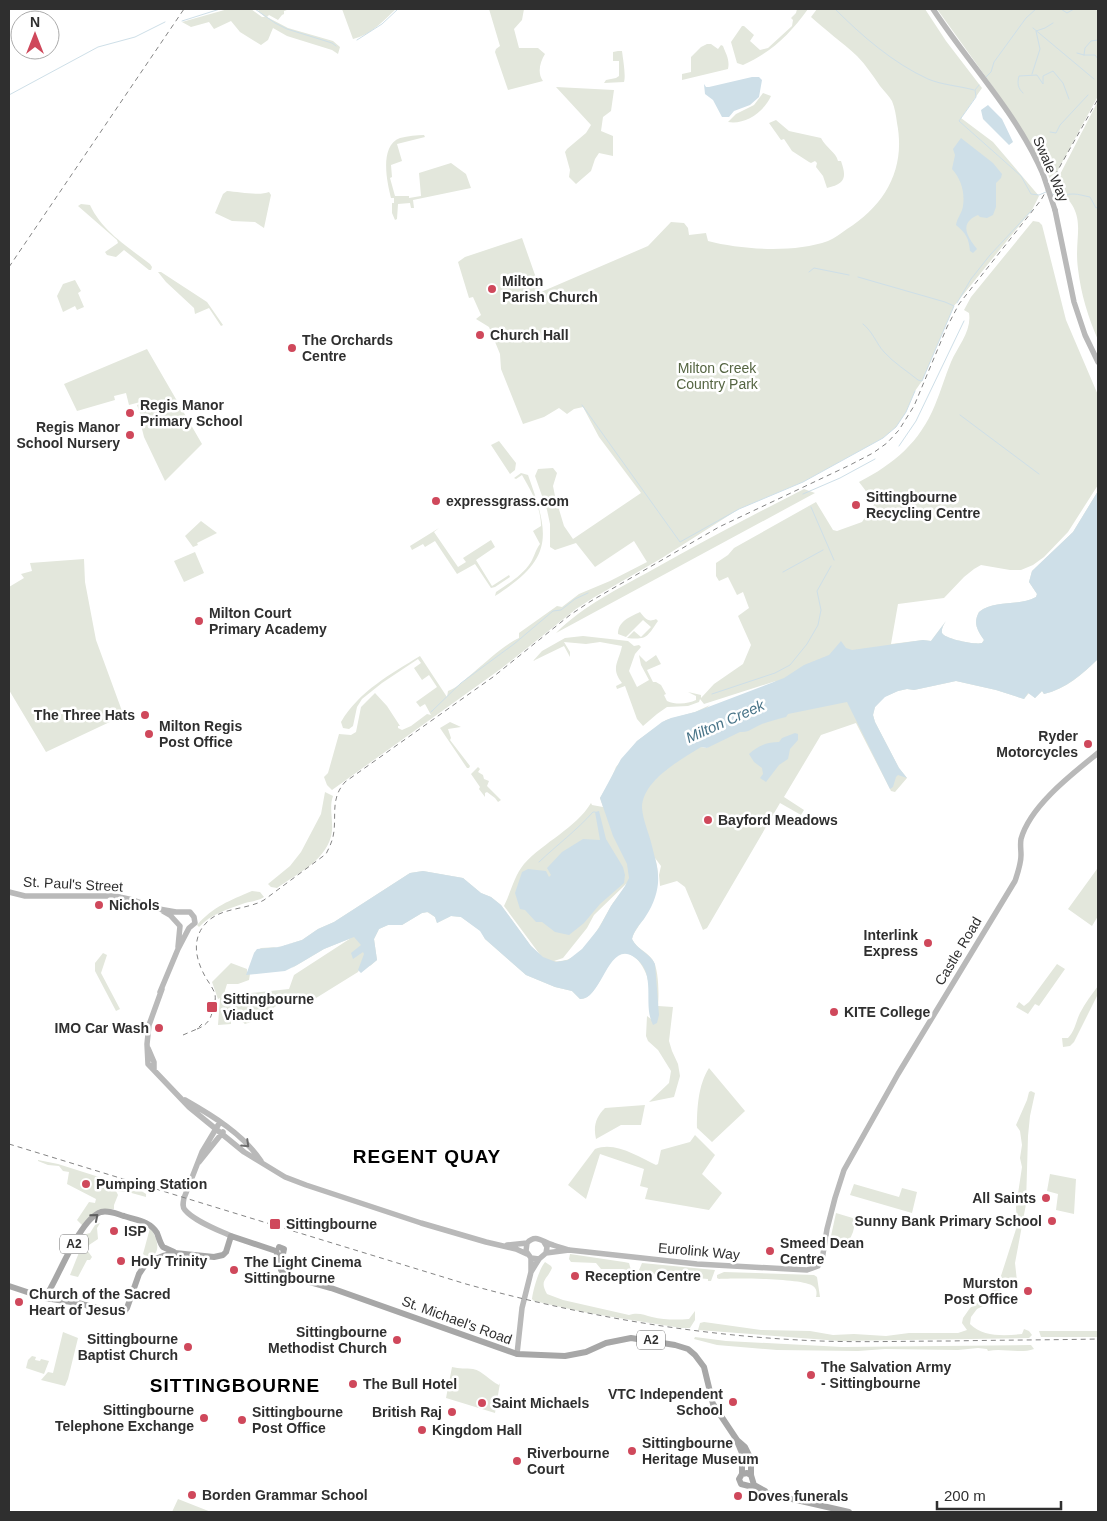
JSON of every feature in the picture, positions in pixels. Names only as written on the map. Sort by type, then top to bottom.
[{"type":"main road","name":"Swale Way","points":[[933,9],[1013,118],[1043,174],[1055,210],[1074,302],[1085,335],[1098,362]]},
{"type":"main road","name":"Castle Road","points":[[822,1260],[829,1220],[844,1170],[898,1074],[1015,881],[1020,866],[1022,837],[1030,821],[1056,789],[1098,753]]},
{"type":"main road","name":"St. Paul's Street","points":[[11,892],[25,896],[110,896],[181,913]]},
{"type":"main road","name":"St. Paul's Street","points":[[160,909],[179,924]]},
{"type":"main road","points":[[178,949],[178,917],[181,913],[188,911],[194,915],[195,923],[178,949],[155,1007],[149,1025],[147,1047],[154,1070],[188,1107],[244,1152],[285,1177],[421,1223],[516,1249],[539,1259]]},
{"type":"main road","points":[[179,924],[184,929],[190,928]]},
{"type":"main road","points":[[178,1095],[220,1122],[248,1146],[262,1163]]},
{"type":"main road","points":[[151,1260],[175,1253],[220,1256],[226,1252],[231,1236],[198,1220],[184,1208],[184,1198],[202,1152],[220,1122]]},
{"type":"main road","points":[[198,1163],[226,1127]]},
{"type":"main road","name":"A2","points":[[51,1288],[61,1265],[76,1240],[88,1223],[99,1213],[109,1211],[150,1224],[166,1250],[175,1253]]},
{"type":"main road","name":"St. Michael's Road","points":[[231,1236],[278,1252],[281,1270],[285,1275],[346,1293],[517,1354],[565,1356],[586,1352],[620,1339],[631,1338],[688,1349],[704,1367],[714,1404],[735,1437],[742,1453],[742,1474]]},
{"type":"main road","points":[[517,1354],[522,1308],[531,1272],[539,1259],[546,1253],[547,1247],[544,1242],[537,1238],[531,1239],[525,1248],[529,1256],[531,1272]]},
{"type":"main road","points":[[229,1244],[244,1239]]},
{"type":"main road","points":[[9,1286],[50,1300],[58,1299],[117,1314],[125,1311],[141,1269],[158,1253],[160,1242]]},
{"type":"main road","name":"Eurolink Way","points":[[544,1242],[568,1250],[697,1264],[806,1270],[818,1266],[822,1260]]},
{"type":"main road","points":[[500,1246],[527,1243]]},
{"type":"main road","name":"Eurolink Way","points":[[546,1253],[568,1250]]},
{"type":"main road","points":[[51,1288],[54,1296],[58,1299]]},
{"type":"main road","points":[[39,1295],[47,1294],[51,1288]]},
{"type":"main road","name":"St. Michael's Road","points":[[735,1437],[745,1447],[750,1459],[751,1480]]},
{"type":"main road","points":[[742,1474],[745,1473],[757,1491],[765,1491],[849,1512]]},
{"type":"main road","name":"A2","points":[[742,1474],[739,1479],[745,1486],[751,1480]]},
{"type":"green space","points":[[228,9],[251,9],[265,17],[258,11],[260,9],[290,9],[284,11],[284,14],[278,20],[269,15],[267,17],[288,28],[333,41],[340,47],[338,54],[332,50],[287,36],[273,28],[268,40],[261,45],[240,32],[231,21],[214,29],[209,22],[191,27],[182,22]]},
{"type":"green space","points":[[342,9],[396,9],[371,31],[353,39]]},
{"type":"green space","points":[[489,9],[524,9],[522,20],[514,29],[519,48],[538,48],[545,54],[540,68],[540,75],[543,81],[508,90],[495,52],[500,46]]},
{"type":"green space","points":[[797,9],[808,9],[780,42],[754,60],[743,65],[737,63],[731,42],[742,26],[754,35],[750,41],[760,50],[768,48],[792,26],[793,20],[791,18]]},
{"type":"green space","name":"Milton Creek Country Park","points":[[817,9],[925,9],[946,41],[982,88],[961,118],[993,142],[1039,196],[1032,210],[954,306],[922,381],[915,391],[906,412],[896,427],[883,438],[803,482],[739,509],[662,558],[593,598],[576,609],[502,668],[332,790],[327,785],[324,777],[328,773],[339,734],[351,735],[356,732],[361,707],[375,693],[387,706],[400,726],[398,728],[402,730],[427,714],[431,715],[425,704],[420,707],[416,702],[437,687],[429,675],[422,680],[414,668],[421,663],[418,659],[362,699],[357,707],[353,726],[349,729],[343,728],[341,722],[348,711],[376,684],[420,656],[447,697],[448,691],[459,685],[502,649],[519,638],[519,633],[557,606],[562,607],[579,594],[647,562],[634,541],[595,567],[576,543],[555,550],[550,547],[550,524],[535,476],[538,469],[553,468],[557,473],[553,486],[555,496],[564,526],[573,539],[641,493],[599,437],[583,407],[574,409],[567,414],[559,408],[544,417],[523,424],[501,369],[500,354],[489,327],[476,319],[481,315],[473,297],[469,298],[458,262],[465,257],[522,238],[541,292],[648,246],[671,222],[684,223],[688,228],[689,235],[706,233],[708,241],[768,249],[815,245],[831,240],[847,229],[872,209],[890,184],[898,156],[897,123],[892,101],[863,63],[811,17]]},
{"type":"green space","points":[[937,9],[1098,9],[1098,96],[1051,183],[1047,171],[996,91]]},
{"type":"green space","points":[[707,44],[711,44],[718,49],[721,45],[723,46],[728,60],[728,69],[682,80],[682,74],[691,72],[691,57]]},
{"type":"green space","points":[[622,51],[625,72],[624,82],[604,83],[606,80],[619,76],[619,61],[613,61],[613,52]]},
{"type":"green space","points":[[556,87],[614,90],[611,111],[603,117],[601,131],[613,136],[613,156],[599,153],[591,171],[576,184],[569,177],[570,170],[565,152],[586,133],[591,125]]},
{"type":"green space","points":[[763,93],[771,96],[759,112],[741,121],[728,122],[736,114],[754,105]]},
{"type":"green space","points":[[1098,101],[1098,340],[1085,305],[1079,278],[1077,215],[1073,206],[1054,186]]},
{"type":"green space","points":[[776,120],[789,131],[821,138],[838,161],[841,161],[844,176],[841,182],[827,188],[823,176],[816,167],[817,163],[815,161],[809,162],[792,151],[784,139],[781,140],[769,123]]},
{"type":"green space","points":[[424,135],[425,137],[397,144],[402,161],[391,165],[392,177],[390,178],[395,196],[409,196],[409,198],[421,196],[419,173],[451,163],[466,174],[471,188],[413,200],[414,208],[411,208],[410,203],[398,204],[397,219],[395,220],[392,213],[394,198],[391,198],[386,165],[389,148],[393,142],[400,138]]},
{"type":"green space","points":[[227,191],[255,194],[269,192],[271,195],[264,228],[255,222],[232,221],[215,213],[223,194]]},
{"type":"green space","points":[[81,204],[90,205],[108,231],[150,264],[151,270],[124,250],[116,257],[107,255],[105,252],[118,243],[117,240],[78,206]]},
{"type":"green space","points":[[1033,221],[1039,222],[1042,225],[1066,320],[1098,395],[1098,485],[1068,532],[1044,557],[1033,565],[1021,570],[1010,570],[981,565],[964,577],[944,598],[898,604],[891,644],[923,640],[931,641],[946,621],[942,630],[944,635],[961,641],[982,643],[984,640],[976,623],[979,612],[999,604],[1022,602],[1036,597],[1037,594],[1029,582],[1032,571],[1073,532],[1098,491],[1072,648],[773,683],[776,681],[704,704],[700,699],[699,702],[688,706],[667,707],[643,726],[637,719],[625,686],[617,689],[616,686],[622,683],[618,678],[616,665],[622,646],[600,642],[586,644],[564,642],[570,652],[570,657],[564,646],[533,661],[542,651],[565,638],[583,636],[628,641],[634,646],[639,645],[641,647],[635,654],[629,671],[637,687],[649,680],[641,665],[639,655],[646,662],[656,655],[661,664],[647,670],[653,682],[661,685],[666,694],[664,695],[667,701],[678,703],[696,700],[696,696],[688,692],[701,695],[701,698],[714,684],[743,664],[751,645],[738,616],[749,608],[743,592],[737,595],[728,577],[719,581],[716,576],[716,563],[728,555],[734,548],[816,502],[833,530],[837,531],[862,522],[875,503],[859,482],[884,468],[914,441],[922,430],[935,405],[951,362],[964,338],[968,326],[969,313],[964,310],[971,297]]},
{"type":"green space","points":[[158,272],[161,272],[207,302],[223,325],[221,326],[209,308],[195,314],[194,308]]},
{"type":"green space","points":[[75,280],[81,291],[78,293],[84,307],[77,310],[75,306],[63,312],[57,296],[63,284]]},
{"type":"green space","name":"Regis Manor Primary School","points":[[147,349],[202,444],[165,481],[144,437],[139,417],[141,416],[137,405],[144,401],[129,405],[126,393],[114,396],[115,400],[77,411],[64,384]]},
{"type":"green space","points":[[499,441],[516,463],[515,470],[510,474],[491,445]]},
{"type":"green space","points":[[521,473],[528,475],[541,518],[535,499],[522,475],[516,479],[514,478]]},
{"type":"green space","points":[[804,489],[815,493],[556,633],[578,614],[614,591]]},
{"type":"green space","points":[[541,519],[543,530],[542,544],[537,557],[528,570],[495,596],[496,592],[524,571],[540,544],[533,531],[541,526]]},
{"type":"green space","points":[[201,521],[217,533],[193,547],[185,536]]},
{"type":"green space","points":[[439,528],[434,532],[458,567],[466,562],[463,558],[491,540],[495,547],[476,560],[492,586],[509,575],[510,577],[491,588],[475,564],[457,574],[435,541],[425,547],[423,544],[412,550],[410,546]]},
{"type":"green space","points":[[195,552],[204,573],[184,582],[174,561]]},
{"type":"green space","points":[[84,559],[85,582],[96,640],[122,711],[114,720],[46,752],[9,690],[9,587],[24,578],[21,574],[32,571],[30,563]]},
{"type":"green space","points":[[640,612],[647,619],[656,619],[658,621],[649,634],[643,638],[627,638],[634,631],[641,637],[651,627],[643,620],[626,637],[618,634],[622,623]]},
{"type":"green space","points":[[1098,659],[1067,685],[1044,694],[1042,691],[1035,698],[1029,693],[1024,699],[996,690],[956,681],[914,690],[898,691],[884,697],[875,707],[873,715],[899,768],[907,778],[895,792],[891,791],[856,723],[821,735],[784,797],[804,810],[801,815],[780,803],[707,928],[703,930],[685,887],[677,881],[660,886],[659,875],[661,866],[655,858],[658,881],[655,897],[632,939],[636,945],[650,956],[656,968],[658,1006],[673,1007],[669,1041],[678,1064],[680,1076],[674,1097],[649,1102],[669,1083],[671,1071],[658,1050],[648,1041],[646,1036],[647,1016],[651,1019],[648,981],[641,964],[631,955],[623,953],[616,957],[593,991],[587,997],[580,999],[572,991],[555,987],[526,975],[485,939],[481,931],[461,917],[451,916],[437,923],[435,917],[427,912],[402,925],[388,925],[379,929],[374,939],[377,960],[370,966],[373,957],[368,940],[418,885],[556,980],[642,904],[619,814],[695,741],[701,747],[707,748],[738,713]]},
{"type":"green space","points":[[710,705],[641,763],[641,873],[563,980],[479,899],[285,945],[302,940],[318,929],[334,922],[410,873],[423,871],[463,878],[481,893],[491,897],[501,905],[531,946],[541,956],[504,906],[515,879],[524,864],[577,820],[591,803],[592,805],[603,807],[600,798],[616,767],[637,741],[666,720],[695,712]],"holes":[[[627,883],[589,942],[573,957],[564,961],[554,961],[563,958],[587,928],[594,915]]]},
{"type":"green space","points":[[450,722],[461,727],[448,729],[450,740],[470,766],[469,768],[467,768],[440,728]]},
{"type":"green space","points":[[478,767],[480,769],[478,772],[483,775],[484,779],[489,781],[487,786],[501,800],[498,802],[487,792],[485,797],[479,789],[480,787],[471,774]]},
{"type":"green space","points":[[325,792],[333,796],[331,804],[332,831],[330,841],[325,850],[303,871],[277,888],[271,887],[268,884],[290,866],[301,852],[321,814]]},
{"type":"green space","points":[[1097,869],[1098,916],[1092,926],[1068,909]]},
{"type":"green space","points":[[252,891],[260,892],[264,897],[214,915],[199,927],[197,925],[216,909]]},
{"type":"green space","points":[[353,936],[358,937],[368,952],[358,972],[308,1003],[282,1002],[254,1021],[245,1024],[236,1017],[235,1001],[251,993],[289,989],[294,975],[351,938],[324,949],[292,968],[302,957]]},
{"type":"green space","points":[[277,947],[254,953],[261,948]]},
{"type":"green space","points":[[103,953],[107,955],[101,973],[120,1009],[116,1011],[95,971],[95,963]]},
{"type":"green space","points":[[231,963],[247,969],[247,974],[250,974],[249,980],[238,984],[227,984],[223,997],[230,998],[231,1024],[218,1025],[220,998],[218,999],[212,982]]},
{"type":"green space","points":[[1057,964],[1065,969],[1039,1006],[1035,1004],[1028,1014],[1016,1007],[1019,1002],[1024,1006],[1029,1002]]},
{"type":"green space","points":[[1098,986],[1098,994],[1074,1042],[1070,1046],[1063,1047],[1062,1038],[1068,1038],[1082,1009]]},
{"type":"green space","points":[[709,1068],[745,1111],[712,1142],[697,1128],[700,1089]]},
{"type":"green space","points":[[1031,1091],[1035,1093],[1028,1136],[1026,1204],[1015,1263],[1017,1281],[1002,1289],[989,1303],[977,1309],[971,1317],[970,1324],[981,1331],[994,1335],[1022,1334],[1024,1329],[1032,1335],[1029,1338],[840,1341],[698,1330],[700,1323],[704,1322],[761,1330],[810,1331],[833,1335],[886,1336],[909,1333],[958,1333],[967,1330],[962,1323],[963,1318],[970,1308],[991,1292],[1000,1279],[1017,1226],[1016,1207],[1022,1167],[1020,1158],[1022,1145],[1020,1131],[1016,1125]]},
{"type":"green space","points":[[645,1105],[641,1125],[621,1125],[596,1139],[596,1122],[605,1108]]},
{"type":"green space","points":[[695,1135],[715,1155],[702,1174],[722,1193],[709,1210],[645,1199],[648,1188],[640,1186],[644,1169],[600,1154],[586,1199],[568,1185],[595,1149],[603,1147],[619,1148],[656,1165],[658,1164],[661,1150],[690,1142]]},
{"type":"green space","points":[[38,1160],[58,1164],[140,1190],[146,1194],[146,1197],[116,1191],[118,1195],[114,1209],[103,1209],[96,1212],[83,1226],[77,1220],[89,1202],[95,1203],[96,1199],[67,1184],[69,1172],[63,1171],[59,1166],[48,1165]]},
{"type":"green space","points":[[1050,1174],[1076,1179],[1074,1214],[1056,1210],[1058,1194],[1047,1191]]},
{"type":"green space","points":[[854,1184],[899,1197],[902,1188],[917,1192],[912,1213],[850,1195]]},
{"type":"green space","points":[[836,1213],[856,1219],[850,1239],[845,1240],[831,1236]]},
{"type":"green space","points":[[100,1223],[97,1228],[98,1239],[89,1245],[87,1250],[92,1257],[90,1260],[87,1260],[78,1277],[70,1275],[80,1250],[83,1235],[90,1233],[95,1225]]},
{"type":"green space","points":[[150,1228],[155,1236],[157,1249],[153,1256],[148,1258],[143,1254]]},
{"type":"green space","points":[[570,1254],[629,1263],[631,1270],[629,1274],[627,1270],[623,1269],[601,1269],[596,1263],[571,1262],[569,1259]]},
{"type":"green space","points":[[545,1262],[552,1268],[544,1283],[547,1294],[563,1300],[629,1315],[638,1314],[661,1319],[689,1319],[695,1311],[695,1320],[690,1328],[681,1328],[588,1313],[534,1301],[532,1299],[535,1285]]},
{"type":"green space","points":[[642,1263],[715,1270],[711,1281],[708,1281],[708,1279],[641,1273],[639,1270]]},
{"type":"green space","points":[[724,1272],[814,1275],[817,1277],[820,1297],[816,1297],[815,1288],[807,1283],[784,1280],[717,1278],[717,1275]]},
{"type":"green space","points":[[1039,1331],[1098,1331],[1098,1337],[1041,1337]]},
{"type":"green space","points":[[63,1332],[78,1338],[65,1386],[41,1380],[48,1372],[53,1373]]},
{"type":"green space","points":[[695,1337],[726,1341],[842,1347],[1031,1345],[1034,1349],[1017,1351],[988,1351],[987,1349],[978,1348],[858,1351],[777,1350],[717,1345],[694,1339]]},
{"type":"green space","points":[[32,1356],[36,1357],[35,1360],[49,1361],[44,1374],[26,1368],[28,1360]]},
{"type":"green space","points":[[452,1367],[477,1370],[499,1385],[500,1383],[495,1413],[446,1398]]},
{"type":"green space","points":[[178,1499],[211,1512],[172,1512]]},
{"type":"water","points":[[759,77],[762,80],[759,97],[750,105],[734,111],[729,117],[722,117],[713,100],[705,94],[704,84],[706,87],[709,87]]},
{"type":"water","points":[[988,105],[1002,119],[1013,142],[1009,145],[983,119],[981,110]]},
{"type":"water","points":[[961,138],[993,163],[1002,174],[996,183],[996,207],[993,215],[987,218],[978,215],[971,219],[966,226],[966,230],[977,249],[973,253],[970,251],[966,236],[956,225],[962,209],[963,191],[960,181],[952,169],[955,155],[953,149]]},
{"type":"water","name":"Milton Creek","points":[[1098,491],[1098,659],[1073,680],[1052,692],[1044,694],[1042,691],[1035,698],[1028,693],[1024,699],[996,690],[956,681],[914,690],[898,691],[885,697],[875,707],[873,715],[899,768],[907,778],[898,775],[893,787],[890,789],[847,702],[788,714],[786,717],[762,724],[746,732],[740,732],[707,748],[701,747],[673,765],[655,780],[648,789],[642,808],[656,864],[657,888],[651,907],[635,931],[632,939],[655,964],[659,1015],[657,1023],[653,1025],[650,1017],[646,971],[634,957],[625,954],[618,956],[611,963],[588,997],[580,999],[572,991],[555,987],[526,975],[485,939],[480,931],[461,917],[451,916],[437,923],[435,917],[428,912],[422,913],[402,925],[388,925],[379,929],[374,939],[377,960],[361,973],[358,970],[364,954],[363,952],[353,959],[351,953],[361,945],[354,937],[324,949],[285,971],[246,975],[257,949],[279,947],[302,940],[318,929],[334,922],[410,873],[423,871],[463,878],[481,893],[491,897],[501,905],[531,946],[543,957],[556,962],[568,960],[582,949],[599,928],[629,878],[627,864],[613,836],[600,798],[621,759],[637,741],[662,722],[671,718],[695,712],[784,678],[804,665],[829,655],[841,641],[846,648],[852,650],[923,640],[931,641],[946,621],[942,630],[944,635],[961,641],[982,643],[984,640],[976,623],[979,612],[999,604],[1022,602],[1036,597],[1037,594],[1029,582],[1032,571],[1073,532]]},
{"type":"water","points":[[795,733],[798,734],[798,740],[790,749],[788,759],[779,765],[766,782],[760,778],[763,774],[762,768],[754,762],[749,754],[762,745],[779,742],[782,738]]},
{"type":"water","points":[[599,811],[606,839],[623,867],[624,883],[600,904],[584,923],[569,935],[555,932],[542,922],[536,922],[525,910],[520,909],[515,893],[522,872],[528,869],[546,871],[549,877],[551,875],[547,868],[562,852],[583,839],[600,840],[595,812]]},
{"type":"waterway","points":[[182,21],[220,9]]},
{"type":"waterway","points":[[255,9],[287,29],[332,43],[336,46]]},
{"type":"waterway","points":[[357,40],[382,24],[398,9]]},
{"type":"waterway","points":[[835,9],[878,48],[915,73],[933,81],[974,90]]},
{"type":"waterway","points":[[986,77],[991,72],[994,62],[1026,18],[1036,9]]},
{"type":"waterway","points":[[1048,9],[1061,9],[1067,13],[1074,9]]},
{"type":"waterway","points":[[9,95],[98,47],[135,37],[165,22]]},
{"type":"waterway","points":[[1032,74],[1040,49],[1036,31],[1053,23]]},
{"type":"waterway","points":[[1033,28],[1094,79]]},
{"type":"waterway","points":[[1084,55],[1085,48],[1091,41],[1098,40]]},
{"type":"waterway","points":[[1077,53],[1095,55],[1098,59]]},
{"type":"waterway","points":[[1023,93],[1018,86],[1019,76],[1037,75],[1043,84],[1043,76],[1053,71],[1063,83],[1069,99]]},
{"type":"waterway","points":[[979,85],[975,90],[976,97],[959,121],[1021,176],[1031,194],[1039,195],[1046,192]]},
{"type":"waterway","points":[[1050,132],[1056,133],[1060,125],[1088,95]]},
{"type":"waterway","points":[[1052,194],[1061,196],[1075,194],[1090,197],[1096,208],[1098,207]]},
{"type":"waterway","points":[[957,303],[971,279],[990,255],[1032,210]]},
{"type":"waterway","points":[[809,272],[814,268],[849,275]]},
{"type":"waterway","points":[[858,277],[954,306],[922,381],[918,380],[888,356],[863,324]]},
{"type":"waterway","points":[[899,446],[916,421],[964,321]]},
{"type":"waterway","points":[[582,405],[680,542],[739,509],[803,482],[883,438],[896,427],[906,412],[915,391]]},
{"type":"waterway","points":[[960,415],[1039,474]]},
{"type":"waterway","points":[[803,494],[840,478],[875,459]]},
{"type":"waterway","points":[[811,507],[834,560]]},
{"type":"waterway","points":[[783,572],[823,550]]},
{"type":"waterway","points":[[712,694],[775,673],[790,665],[807,644],[818,625],[821,610],[817,591],[831,566]]},
{"type":"waterway","points":[[431,712],[461,683],[514,644],[553,611],[561,610],[575,599],[588,593]]},
{"type":"waterway","points":[[539,862],[595,812]]},
{"type":"railway","points":[[9,267],[184,9]]},
{"type":"railway","points":[[197,1029],[205,1025],[210,1018],[215,999],[215,994],[202,971],[197,956],[197,942],[202,928],[213,917],[264,900],[326,854],[334,834],[336,800],[345,782],[493,677],[570,615],[591,601],[719,527],[850,465],[887,443],[899,430],[914,406],[947,327],[959,304],[1041,200],[1098,99]]},
{"type":"railway","points":[[183,1035],[197,1029],[202,1024]]},
{"type":"railway","points":[[9,1144],[466,1284],[548,1305],[631,1321],[715,1333],[818,1341],[1098,1339]]},
{"type":"place","name":"Milton Parish Church","points":[[492,289]]},
{"type":"place","name":"Church Hall","points":[[480,335]]},
{"type":"place","name":"The Orchards Centre","points":[[292,348]]},
{"type":"place","name":"Regis Manor Primary School","points":[[130,413]]},
{"type":"place","name":"Regis Manor School Nursery","points":[[130,435]]},
{"type":"place","name":"expressgrass.com","points":[[436,501]]},
{"type":"place","name":"Sittingbourne Recycling Centre","points":[[856,505]]},
{"type":"place","name":"Milton Court Primary Academy","points":[[199,621]]},
{"type":"place","name":"The Three Hats","points":[[145,715]]},
{"type":"place","name":"Milton Regis Post Office","points":[[149,734]]},
{"type":"place","name":"Ryder Motorcycles","points":[[1088,744]]},
{"type":"place","name":"Bayford Meadows","points":[[708,820]]},
{"type":"place","name":"Nichols","points":[[99,905]]},
{"type":"place","name":"Interlink Express","points":[[928,943]]},
{"type":"place","name":"Sittingbourne Viaduct","points":[[212,1007]]},
{"type":"place","name":"KITE College","points":[[834,1012]]},
{"type":"place","name":"IMO Car Wash","points":[[159,1028]]},
{"type":"place","name":"Pumping Station","points":[[86,1184]]},
{"type":"place","name":"All Saints","points":[[1046,1198]]},
{"type":"place","name":"Sunny Bank Primary School","points":[[1052,1221]]},
{"type":"place","name":"Sittingbourne","points":[[275,1224]]},
{"type":"place","name":"ISP","points":[[114,1231]]},
{"type":"place","name":"Smeed Dean Centre","points":[[770,1251]]},
{"type":"place","name":"Holy Trinity","points":[[121,1261]]},
{"type":"place","name":"The Light Cinema Sittingbourne","points":[[234,1270]]},
{"type":"place","name":"Reception Centre","points":[[575,1276]]},
{"type":"place","name":"Murston Post Office","points":[[1028,1291]]},
{"type":"place","name":"Church of the Sacred Heart of Jesus","points":[[19,1302]]},
{"type":"place","name":"Sittingbourne Methodist Church","points":[[397,1340]]},
{"type":"place","name":"Sittingbourne Baptist Church","points":[[188,1347]]},
{"type":"place","name":"The Salvation Army - Sittingbourne","points":[[811,1375]]},
{"type":"place","name":"The Bull Hotel","points":[[353,1384]]},
{"type":"place","name":"VTC Independent School","points":[[733,1402]]},
{"type":"place","name":"Saint Michaels","points":[[482,1403]]},
{"type":"place","name":"British Raj","points":[[452,1412]]},
{"type":"place","name":"Sittingbourne Telephone Exchange","points":[[204,1418]]},
{"type":"place","name":"Sittingbourne Post Office","points":[[242,1420]]},
{"type":"place","name":"Kingdom Hall","points":[[422,1430]]},
{"type":"place","name":"Sittingbourne Heritage Museum","points":[[632,1451]]},
{"type":"place","name":"Riverbourne Court","points":[[517,1461]]},
{"type":"place","name":"Borden Grammar School","points":[[192,1495]]},
{"type":"place","name":"Doves funerals","points":[[738,1496]]},
{"type":"district","name":"REGENT QUAY","points":[[427,1156]]},
{"type":"district","name":"SITTINGBOURNE","points":[[235,1385]]}]
